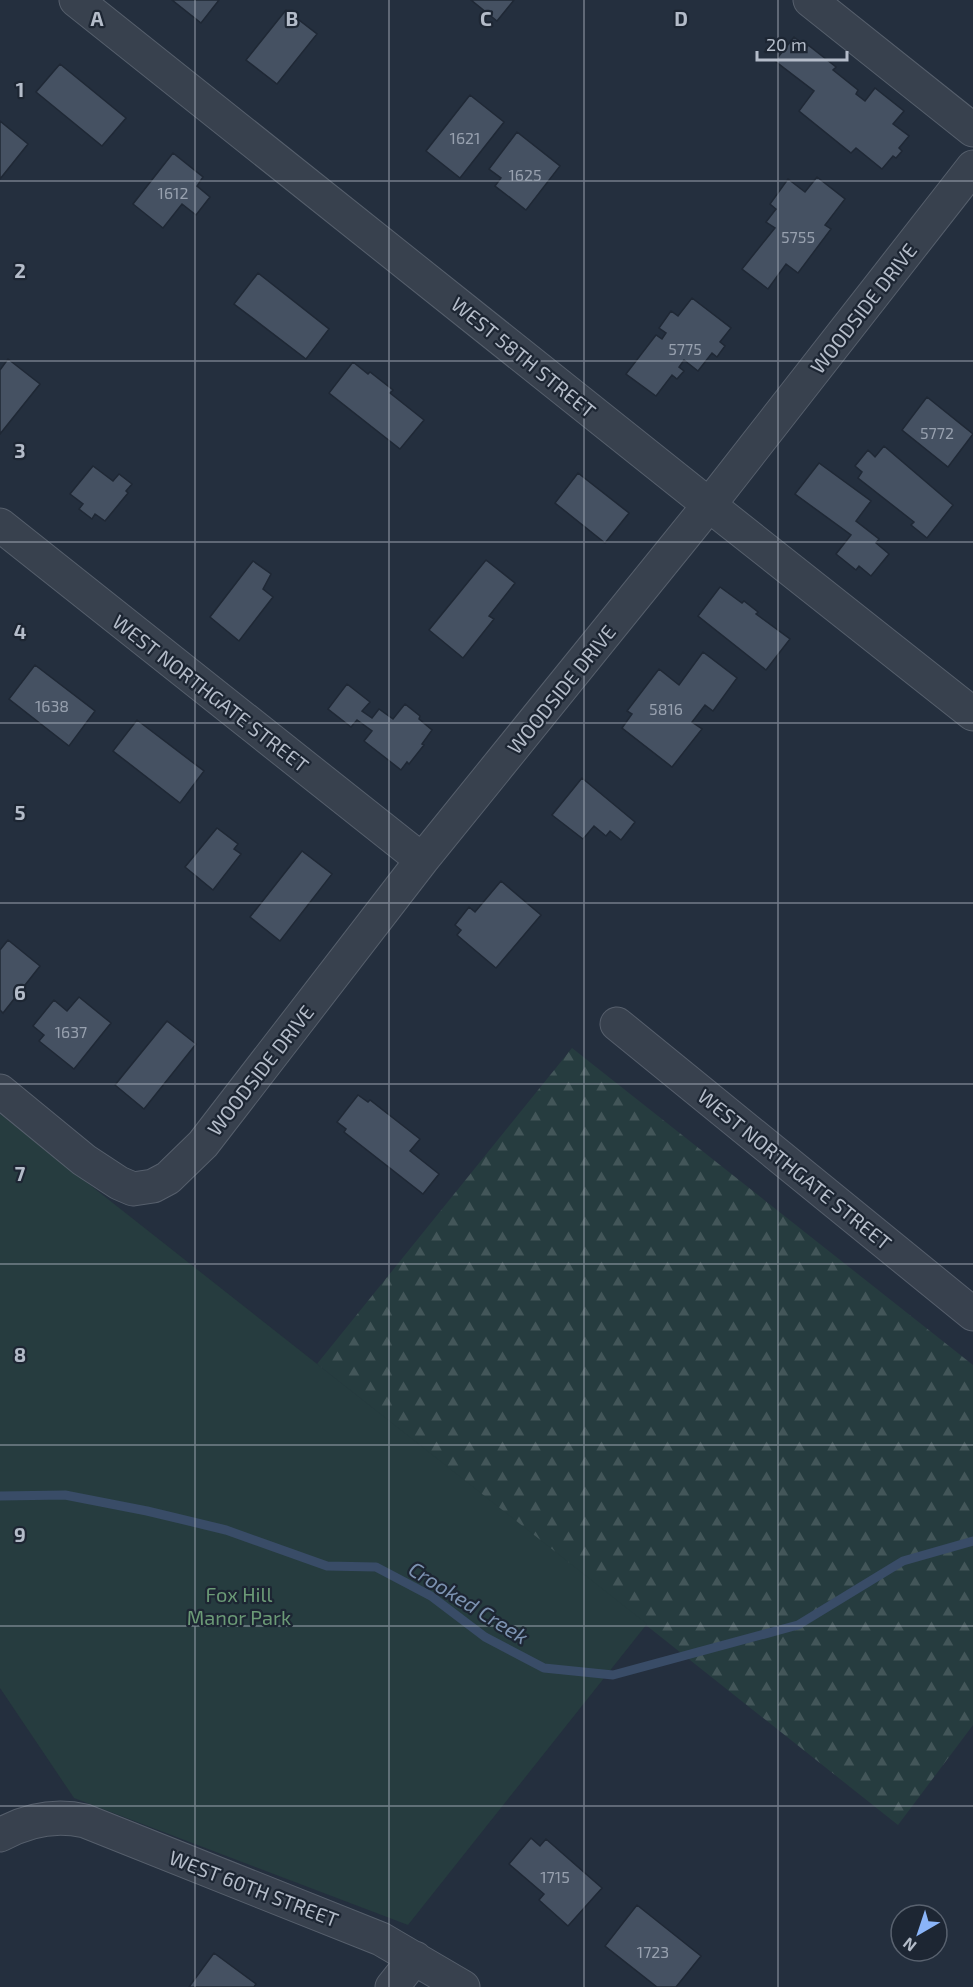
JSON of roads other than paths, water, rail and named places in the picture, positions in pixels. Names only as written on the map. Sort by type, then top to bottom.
[{"type":"street","name":"WEST 58TH STREET","points":[[76,0],[973,714]]},
{"type":"street","points":[[810,0],[973,130]]},
{"type":"street","name":"WOODSIDE DRIVE","points":[[0,1091],[84,1160],[119,1184],[133,1189],[153,1185],[168,1178],[203,1144],[422,860],[709,505],[973,167]]},
{"type":"street","name":"WEST NORTHGATE STREET","points":[[0,525],[422,860]]},
{"type":"street","name":"WEST NORTHGATE STREET","points":[[617,1024],[973,1314]]},
{"type":"street","name":"WEST 60TH STREET","points":[[0,1835],[27,1822],[56,1817],[85,1821],[381,1939],[463,1987]]},
{"type":"street","points":[[392,1987],[415,1958]]},
{"type":"waterway","name":"Crooked Creek","points":[[0,1496],[65,1495],[226,1530],[327,1566],[376,1567],[431,1596],[485,1637],[544,1668],[613,1675],[798,1625],[903,1561],[973,1541]]},
{"type":"park label","name":"Fox Hill Manor Park","points":[[239,1606]]}]
